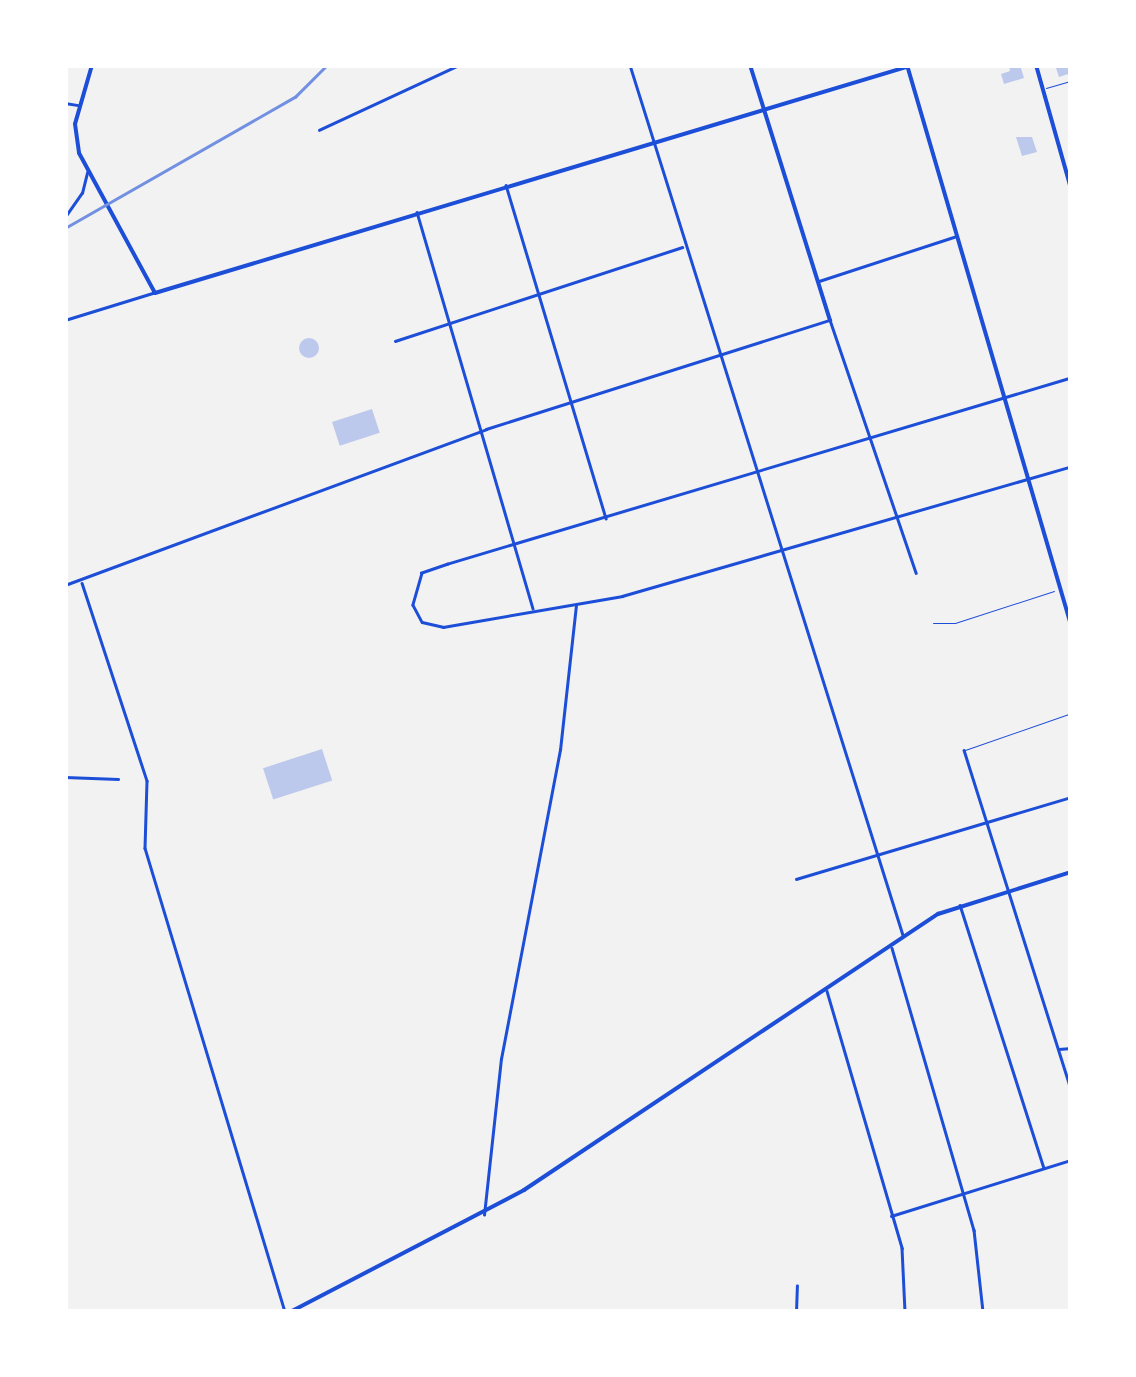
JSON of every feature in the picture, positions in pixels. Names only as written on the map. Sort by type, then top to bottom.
[{"type":"street","points":[[92,65],[78,106],[75,140],[87,172],[155,293]]},
{"type":"street","points":[[319,130],[458,65]]},
{"type":"street","points":[[630,65],[718,356],[904,936]]},
{"type":"street","points":[[750,65],[817,281],[916,573]]},
{"type":"street","points":[[1036,65],[1071,189]]},
{"type":"street","points":[[65,320],[909,66],[1071,625]]},
{"type":"street","points":[[65,103],[78,106]]},
{"type":"street","points":[[65,217],[82,193],[87,172]]},
{"type":"street","points":[[506,185],[606,518]]},
{"type":"street","points":[[417,212],[447,320],[486,429],[534,608]]},
{"type":"street","points":[[817,281],[956,237]]},
{"type":"street","points":[[394,342],[447,320],[684,246]]},
{"type":"street","points":[[65,586],[224,522],[486,429],[830,320]]},
{"type":"street","points":[[1071,378],[872,442],[755,471],[422,574],[412,605],[422,622],[443,627],[534,608],[576,605],[781,554],[898,514],[1071,466]]},
{"type":"street","points":[[82,582],[147,782],[145,848],[287,1312],[484,1214],[904,936],[960,905],[1071,872]]},
{"type":"street","points":[[484,1214],[501,1059],[560,750],[576,605]]},
{"type":"street","points":[[964,750],[1071,1090]]},
{"type":"street","points":[[65,777],[118,779]]},
{"type":"street","points":[[796,879],[984,818],[1071,797]]},
{"type":"street","points":[[960,905],[1044,1168]]},
{"type":"street","points":[[891,946],[981,1260],[983,1312]]},
{"type":"street","points":[[826,990],[905,1262],[905,1312]]},
{"type":"street","points":[[1058,1049],[1071,1048]]},
{"type":"street","points":[[890,1216],[1071,1160]]},
{"type":"street","points":[[796,1312],[797,1286]]},
{"type":"lane","points":[[1042,89],[1071,81]]},
{"type":"lane","points":[[964,750],[1071,713]]},
{"type":"path","points":[[932,623],[955,623],[1060,588]]},
{"type":"building","points":[[1009,65],[1020,65],[1024,78],[1004,84],[1001,74],[1010,71]]},
{"type":"building","points":[[1055,65],[1071,65],[1071,73],[1059,77]]},
{"type":"building","points":[[1016,137],[1032,137],[1037,152],[1022,156]]},
{"type":"building","points":[[309,338],[319,348],[309,358],[299,348]]},
{"type":"building","points":[[372,409],[380,433],[340,446],[332,422]]},
{"type":"building","points":[[322,749],[332,780],[273,800],[263,768]]},
{"type":"railway","points":[[65,228],[295,97],[327,65]]}]
